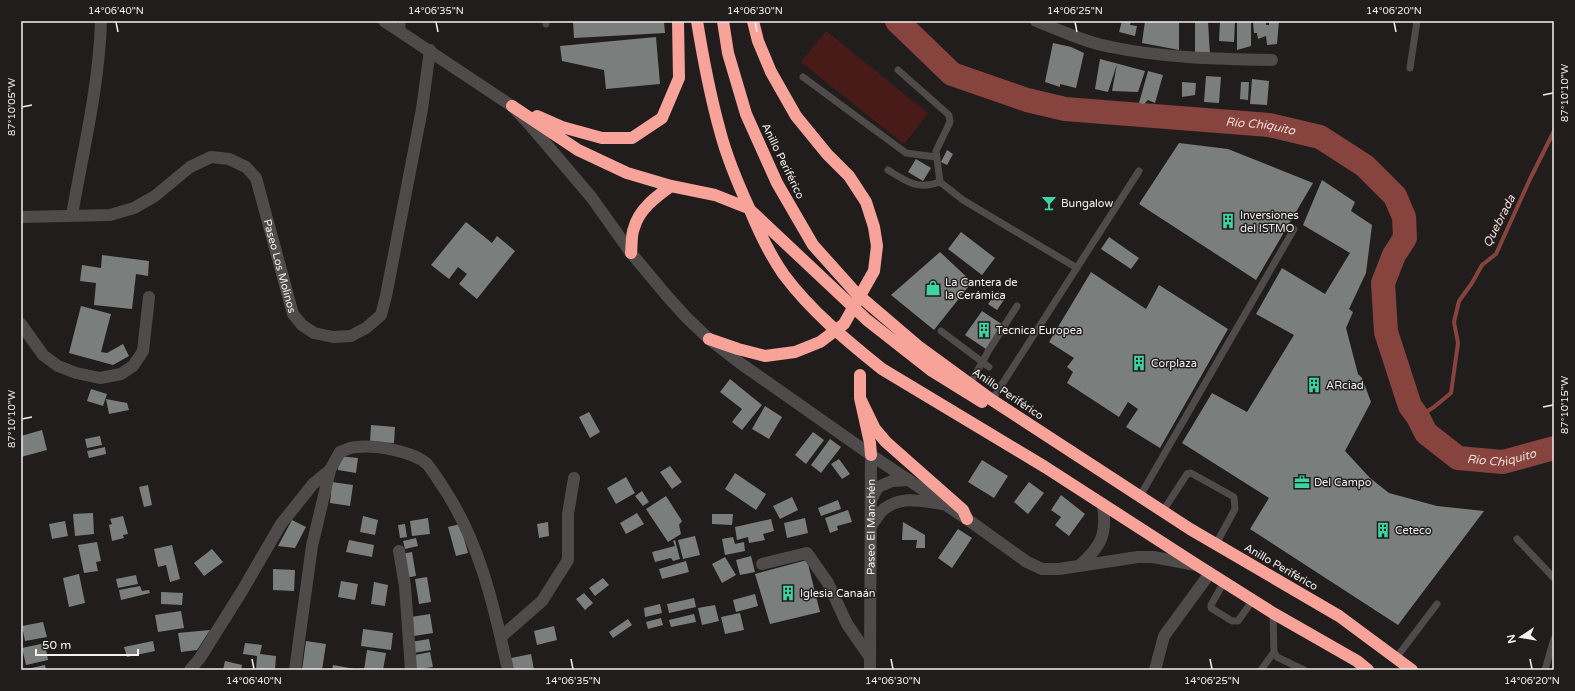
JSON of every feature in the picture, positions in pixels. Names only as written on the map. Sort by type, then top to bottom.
[{"type":"highway","points":[[512,106],[562,127],[602,138],[632,138],[662,118],[679,78],[678,21]]},
{"type":"highway","points":[[696,21],[707,79],[720,132],[736,178],[759,231],[784,274],[811,306],[882,369],[1045,467],[1273,613],[1357,661],[1368,670]]},
{"type":"highway","name":"Anillo Periférico","points":[[723,21],[728,53],[746,114],[777,183],[813,245],[856,293],[918,346],[1036,430],[1216,544],[1339,616],[1412,669]]},
{"type":"highway","points":[[709,339],[765,356],[795,352],[820,342],[844,324],[874,271],[876,246],[874,227],[866,202],[849,176],[827,154],[796,116],[771,72],[758,41],[753,21]]},
{"type":"highway","points":[[512,106],[578,150],[627,173],[671,186],[715,195],[748,208],[867,320],[932,371],[991,408],[1036,430]]},
{"type":"highway","points":[[631,253],[634,228],[643,210],[655,198],[671,186]]},
{"type":"highway","points":[[860,375],[860,398],[871,455]]},
{"type":"highway","points":[[860,398],[875,428],[886,442],[963,510],[967,519]]},
{"type":"street","points":[[72,215],[96,85],[101,21]]},
{"type":"street","points":[[384,21],[402,27],[430,50],[512,106],[592,198],[631,253],[686,317],[709,339],[740,363],[871,455],[967,519],[1027,562],[1042,568],[1059,569],[1119,559],[1146,557],[1170,559],[1197,565]]},
{"type":"street","points":[[1036,21],[1110,47],[1189,58],[1272,60]]},
{"type":"street","points":[[1059,30],[1068,21]]},
{"type":"street","name":"Paseo Los Molinos","points":[[21,217],[110,215],[134,208],[155,196],[190,167],[211,157],[229,159],[246,167],[256,178],[293,314],[302,325],[314,333],[333,337],[351,336],[366,328],[381,315],[422,109],[430,50]]},
{"type":"street","points":[[21,324],[43,355],[58,366],[76,373],[100,378],[120,374],[133,366],[143,351],[149,297]]},
{"type":"street","points":[[295,670],[312,546],[330,470],[340,452],[356,447],[376,447],[405,452],[427,464],[452,502],[476,551],[497,618],[508,670]]},
{"type":"street","name":"Paseo El Manchén","points":[[870,670],[871,455]]},
{"type":"street","points":[[190,670],[200,658],[234,604],[281,524],[313,484],[330,470]]},
{"type":"street","points":[[501,636],[542,601],[568,560],[568,514],[574,478]]},
{"type":"street","points":[[871,500],[878,487],[892,481],[909,480]]},
{"type":"street","points":[[870,526],[883,509],[899,500],[912,500],[946,505]]},
{"type":"street","points":[[1079,566],[1096,550],[1101,541],[1105,521],[1103,504]]},
{"type":"street","points":[[398,551],[405,586],[412,670]]},
{"type":"street","points":[[762,564],[807,553],[828,583],[847,624],[869,656]]},
{"type":"street","points":[[1155,670],[1164,636],[1210,573]]},
{"type":"lane","points":[[1410,68],[1417,21]]},
{"type":"lane","points":[[898,70],[949,115],[950,122],[936,151],[940,182],[963,200],[1077,268]]},
{"type":"lane","points":[[802,77],[906,153],[936,157]]},
{"type":"lane","points":[[888,170],[908,183],[930,186],[940,182]]},
{"type":"lane","points":[[992,400],[1139,171]]},
{"type":"lane","points":[[1140,496],[1294,229]]},
{"type":"lane","points":[[970,384],[1017,306]]},
{"type":"lane","points":[[941,331],[989,367]]},
{"type":"lane","points":[[1163,511],[1186,474],[1192,474],[1234,497],[1236,510],[1216,544]]},
{"type":"lane","points":[[1517,539],[1554,578]]},
{"type":"lane","points":[[1224,582],[1210,606],[1211,608],[1232,621],[1238,621],[1253,600]]},
{"type":"lane","points":[[1396,658],[1437,604]]},
{"type":"lane","points":[[1273,613],[1274,652],[1277,657],[1304,670]]},
{"type":"lane","points":[[1545,670],[1554,639]]},
{"type":"lane","points":[[1261,670],[1274,652]]},
{"type":"shaded area","points":[[826,31],[928,113],[904,144],[801,62]]},
{"type":"building","points":[[573,21],[664,21],[665,33],[574,38]]},
{"type":"building","points":[[1122,21],[1131,21],[1130,25],[1137,26],[1135,36],[1119,32]]},
{"type":"building","points":[[1145,21],[1179,21],[1179,50],[1142,43]]},
{"type":"building","points":[[1195,21],[1208,21],[1210,56],[1195,55]]},
{"type":"building","points":[[1220,21],[1235,21],[1234,42],[1219,41]]},
{"type":"building","points":[[1237,21],[1251,21],[1251,46],[1237,50]]},
{"type":"building","points":[[1253,21],[1266,21],[1266,25],[1269,25],[1269,21],[1279,21],[1277,44],[1267,45],[1266,36],[1258,39],[1257,33],[1254,33]]},
{"type":"building","points":[[656,37],[660,84],[606,89],[604,70],[562,61],[560,46]]},
{"type":"building","points":[[1053,43],[1071,47],[1084,53],[1076,88],[1060,84],[1060,87],[1045,82]]},
{"type":"building","points":[[1100,59],[1145,71],[1138,92],[1112,91],[1117,64],[1108,92],[1095,89]]},
{"type":"building","points":[[1148,71],[1163,75],[1155,103],[1148,100],[1144,104],[1139,103]]},
{"type":"building","points":[[1206,76],[1221,77],[1219,103],[1204,102]]},
{"type":"building","points":[[1252,79],[1269,81],[1267,105],[1250,104]]},
{"type":"building","points":[[1182,82],[1196,83],[1195,95],[1182,97]]},
{"type":"building","points":[[1241,82],[1249,82],[1248,100],[1240,99]]},
{"type":"building","name":"Inversiones del ISTMO","points":[[1179,143],[1228,149],[1313,183],[1256,280],[1139,204]]},
{"type":"building","points":[[947,150],[953,154],[947,165],[941,162]]},
{"type":"building","points":[[916,159],[931,168],[923,181],[908,172]]},
{"type":"building","points":[[1322,180],[1355,202],[1351,211],[1372,225],[1366,273],[1349,309],[1353,312],[1346,328],[1358,374],[1362,378],[1371,402],[1345,451],[1370,478],[1389,493],[1437,506],[1484,511],[1398,625],[1250,529],[1269,498],[1182,443],[1212,393],[1247,412],[1294,335],[1256,314],[1282,268],[1325,294],[1350,253],[1303,225]]},
{"type":"building","points":[[466,222],[492,243],[497,236],[515,251],[477,299],[459,284],[467,274],[458,267],[449,279],[431,265]]},
{"type":"building","points":[[961,232],[995,258],[982,275],[948,249]]},
{"type":"building","points":[[1109,237],[1139,258],[1131,269],[1101,249]]},
{"type":"building","name":"La Cantera de la Cerámica","points":[[940,252],[972,282],[934,330],[891,295]]},
{"type":"building","points":[[102,255],[149,261],[148,276],[136,274],[132,309],[94,305],[96,283],[80,281],[82,265],[101,268]]},
{"type":"building","name":"Corplaza","points":[[1091,272],[1146,309],[1159,285],[1228,329],[1160,448],[1126,427],[1138,409],[1128,402],[1119,417],[1067,383],[1073,372],[1067,367],[1074,358],[1049,342]]},
{"type":"building","points":[[998,291],[1006,297],[997,310],[988,304]]},
{"type":"building","points":[[81,306],[111,314],[101,352],[107,353],[123,344],[129,356],[113,365],[69,353]]},
{"type":"building","name":"Tecnica Europea","points":[[982,311],[1003,325],[986,349],[965,335]]},
{"type":"building","points":[[730,379],[762,405],[742,430],[732,422],[742,409],[720,392]]},
{"type":"building","points":[[91,389],[107,394],[103,406],[87,401]]},
{"type":"building","points":[[106,399],[127,403],[129,410],[109,414]]},
{"type":"building","points":[[765,406],[782,417],[769,439],[752,429]]},
{"type":"building","points":[[589,412],[600,432],[590,438],[579,417]]},
{"type":"building","points":[[371,425],[395,427],[394,443],[370,442]]},
{"type":"building","points":[[42,430],[47,450],[21,457],[21,436]]},
{"type":"building","points":[[813,432],[824,440],[806,464],[795,455]]},
{"type":"building","points":[[100,436],[102,445],[87,448],[85,439]]},
{"type":"building","points":[[830,439],[841,447],[821,473],[811,465]]},
{"type":"building","points":[[105,447],[106,454],[89,458],[87,451]]},
{"type":"building","points":[[339,456],[358,458],[356,473],[338,470]]},
{"type":"building","points":[[839,459],[850,474],[842,479],[831,464]]},
{"type":"building","points":[[982,460],[1008,476],[994,498],[968,482]]},
{"type":"building","points":[[670,466],[682,482],[672,489],[660,472]]},
{"type":"building","points":[[735,473],[766,494],[756,510],[725,489]]},
{"type":"building","points":[[626,477],[635,493],[616,504],[607,488]]},
{"type":"building","points":[[332,482],[353,485],[350,506],[330,503]]},
{"type":"building","points":[[1029,482],[1044,493],[1028,514],[1014,502]]},
{"type":"building","points":[[148,485],[152,505],[144,507],[139,487]]},
{"type":"building","points":[[642,491],[649,502],[643,506],[635,496]]},
{"type":"building","points":[[1061,495],[1085,514],[1069,536],[1055,525],[1061,517],[1051,510]]},
{"type":"building","points":[[666,496],[682,521],[679,525],[681,534],[668,542],[646,509]]},
{"type":"building","points":[[792,497],[798,510],[780,519],[773,506]]},
{"type":"building","points":[[838,500],[841,509],[821,516],[818,508]]},
{"type":"building","points":[[848,510],[852,522],[837,526],[838,530],[830,533],[825,518]]},
{"type":"building","points":[[93,513],[94,534],[75,536],[73,514]]},
{"type":"building","points":[[637,513],[644,524],[626,534],[620,523]]},
{"type":"building","points":[[712,514],[733,514],[732,525],[712,524]]},
{"type":"building","points":[[123,516],[128,534],[123,535],[124,538],[112,541],[109,525],[112,524],[110,519]]},
{"type":"building","points":[[363,516],[378,520],[375,535],[360,532]]},
{"type":"building","points":[[428,518],[430,534],[412,536],[410,521]]},
{"type":"building","points":[[805,518],[808,533],[787,538],[784,523]]},
{"type":"building","points":[[771,519],[774,531],[763,534],[765,540],[749,543],[748,537],[737,540],[735,527]]},
{"type":"building","points":[[292,520],[306,527],[295,548],[278,546]]},
{"type":"building","points":[[65,521],[68,536],[52,539],[49,524]]},
{"type":"building","points":[[548,522],[549,536],[539,538],[537,524]]},
{"type":"building","points":[[903,522],[925,535],[925,548],[916,548],[917,540],[902,540]]},
{"type":"building","points":[[405,524],[407,537],[400,538],[398,525]]},
{"type":"building","points":[[460,524],[468,553],[456,556],[448,527]]},
{"type":"building","points":[[958,529],[972,538],[952,568],[938,558]]},
{"type":"building","points":[[695,536],[700,555],[683,559],[678,540]]},
{"type":"building","points":[[733,537],[735,544],[744,542],[745,551],[725,555],[722,539]]},
{"type":"building","points":[[416,538],[418,546],[405,549],[403,541]]},
{"type":"building","points":[[349,540],[374,545],[372,557],[346,552]]},
{"type":"building","points":[[675,540],[680,559],[673,561],[671,558],[655,562],[652,552],[675,546],[673,541]]},
{"type":"building","points":[[97,542],[101,561],[96,562],[98,571],[84,573],[78,545]]},
{"type":"building","points":[[172,545],[180,579],[170,582],[166,565],[158,567],[154,549]]},
{"type":"building","points":[[212,549],[223,562],[204,576],[194,563]]},
{"type":"building","points":[[412,552],[416,576],[405,578],[401,554]]},
{"type":"building","points":[[751,556],[755,572],[740,575],[736,560]]},
{"type":"building","points":[[725,557],[736,575],[722,583],[712,564]]},
{"type":"building","name":"Iglesia Canaán","points":[[807,560],[820,612],[770,624],[755,574]]},
{"type":"building","points":[[686,561],[689,572],[662,579],[659,569]]},
{"type":"building","points":[[273,569],[295,570],[294,591],[273,590]]},
{"type":"building","points":[[79,574],[85,603],[69,607],[63,578]]},
{"type":"building","points":[[136,575],[138,584],[118,588],[116,579]]},
{"type":"building","points":[[427,577],[431,602],[419,604],[415,579]]},
{"type":"building","points":[[603,578],[609,585],[595,596],[589,588]]},
{"type":"building","points":[[341,581],[358,584],[355,600],[338,597]]},
{"type":"building","points":[[374,582],[388,585],[385,606],[371,604]]},
{"type":"building","points":[[140,586],[142,591],[149,590],[150,593],[121,600],[119,590]]},
{"type":"building","points":[[161,592],[183,593],[182,605],[161,604]]},
{"type":"building","points":[[584,593],[593,603],[585,610],[576,599]]},
{"type":"building","points":[[755,594],[758,606],[736,612],[733,600]]},
{"type":"building","points":[[694,598],[696,607],[669,613],[667,604]]},
{"type":"building","points":[[660,604],[662,613],[645,617],[644,608]]},
{"type":"building","points":[[715,605],[719,621],[702,625],[698,608]]},
{"type":"building","points":[[181,611],[184,628],[158,632],[155,615]]},
{"type":"building","points":[[740,613],[744,630],[725,634],[721,617]]},
{"type":"building","points":[[430,614],[433,633],[414,636],[411,617]]},
{"type":"building","points":[[694,614],[696,622],[671,627],[669,620]]},
{"type":"building","points":[[661,618],[663,625],[648,629],[646,622]]},
{"type":"building","points":[[628,619],[632,625],[613,638],[609,632]]},
{"type":"building","points":[[43,622],[47,637],[25,641],[22,626]]},
{"type":"building","points":[[554,626],[557,640],[537,645],[534,631]]},
{"type":"building","points":[[363,629],[393,633],[391,650],[361,646]]},
{"type":"building","points":[[210,630],[197,650],[181,652],[178,633]]},
{"type":"building","points":[[429,639],[431,650],[413,653],[411,642]]},
{"type":"building","points":[[153,641],[155,651],[127,657],[124,647]]},
{"type":"building","points":[[306,641],[326,644],[322,670],[302,670]]},
{"type":"building","points":[[45,643],[48,660],[26,665],[22,648]]},
{"type":"building","points":[[245,643],[262,645],[260,654],[276,656],[275,670],[256,670],[257,656],[243,654]]},
{"type":"building","points":[[367,650],[386,653],[383,670],[364,670]]},
{"type":"building","points":[[430,652],[433,667],[413,670],[410,656]]},
{"type":"building","points":[[531,654],[534,670],[513,670],[511,658]]},
{"type":"building","points":[[225,661],[242,665],[241,670],[223,670]]},
{"type":"building","points":[[45,665],[46,670],[27,670],[27,669]]},
{"type":"building","points":[[333,665],[355,669],[355,670],[332,670]]},
{"type":"waterway","name":"Río Chiquito","points":[[897,21],[952,74],[1027,100],[1065,109],[1269,125],[1320,137],[1365,166],[1395,196],[1404,217],[1405,238],[1394,255],[1383,283],[1386,332],[1410,406],[1418,417],[1426,433],[1458,458],[1503,462],[1554,448]]},
{"type":"waterway","name":"Quebrada","points":[[1418,417],[1434,407],[1451,393],[1458,343],[1454,322],[1459,301],[1472,283],[1482,265],[1496,254],[1530,179],[1554,131]]},
{"type":"place","name":"Bungalow","points":[[1049,203]]},
{"type":"place","name":"Inversiones del ISTMO","points":[[1228,221]]},
{"type":"place","name":"La Cantera de la Cerámica","points":[[933,288]]},
{"type":"place","name":"Tecnica Europea","points":[[984,330]]},
{"type":"place","name":"Corplaza","points":[[1139,363]]},
{"type":"place","name":"ARciad","points":[[1314,385]]},
{"type":"place","name":"Del Campo","points":[[1302,482]]},
{"type":"place","name":"Ceteco","points":[[1383,530]]},
{"type":"place","name":"Iglesia Canaán","points":[[788,593]]},
{"type":"water label","name":"Rio Chiquito","points":[[1501,455]]}]
